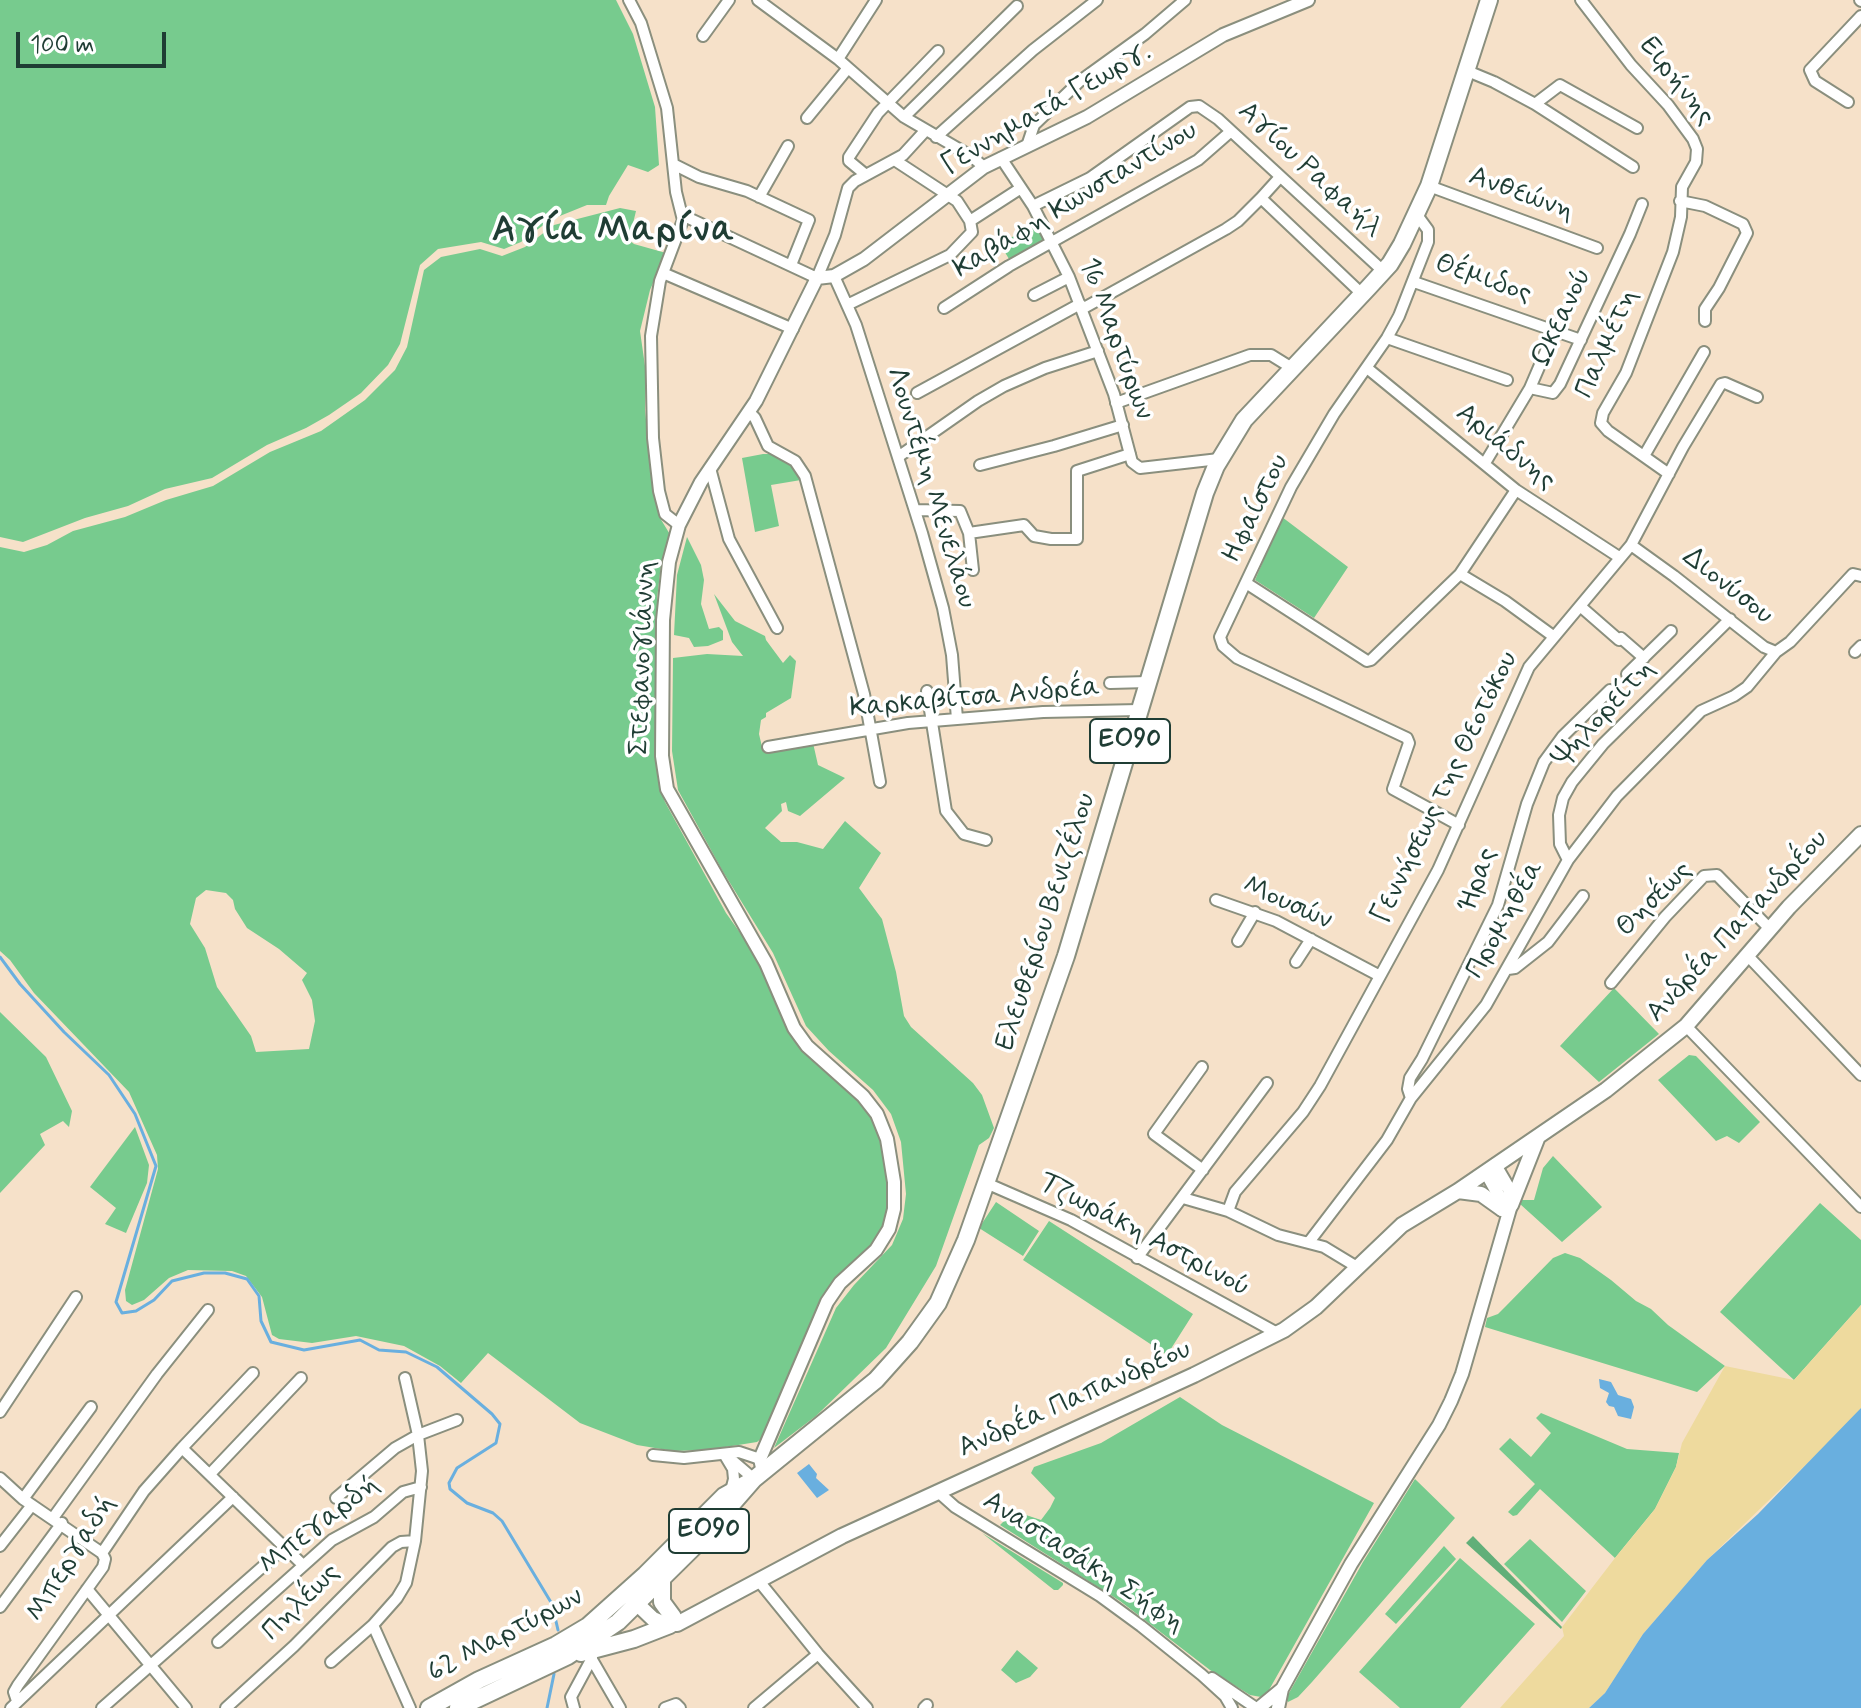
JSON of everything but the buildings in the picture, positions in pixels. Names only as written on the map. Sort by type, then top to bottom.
[{"type":"main road","name":"Ελευθερίου Βενιζέλου","points":[[759,1470],[859,1396],[910,1342],[938,1303],[986,1183],[1079,917],[1205,493],[1219,459],[1244,420],[1397,253],[1429,186],[1489,0]]},
{"type":"main road","name":"Ανδρέα Παπανδρέου","points":[[677,1620],[827,1543],[1099,1419],[1277,1333],[1316,1307],[1394,1231],[1606,1090],[1686,1026],[1770,929],[1861,834]]},
{"type":"main road","points":[[1458,1191],[1481,1194],[1506,1207],[1538,1137]]},
{"type":"main road","name":"62 Μαρτύρων","points":[[458,1708],[568,1656],[609,1629],[636,1594],[731,1491],[759,1470]]},
{"type":"main road","name":"62 Μαρτύρων","points":[[429,1708],[479,1680],[567,1640],[662,1580],[759,1470]]},
{"type":"main road","points":[[662,1580],[663,1604],[677,1620]]},
{"type":"main road","points":[[636,1594],[653,1619],[677,1620]]},
{"type":"main road","points":[[568,1656],[590,1655],[677,1620]]},
{"type":"street","points":[[703,36],[729,0]]},
{"type":"street","points":[[758,0],[838,59],[904,117],[971,156],[984,167]]},
{"type":"street","points":[[838,59],[876,0]]},
{"type":"street","points":[[936,137],[1033,50],[1097,0]]},
{"type":"street","points":[[1027,146],[1034,125],[1080,81],[1145,34],[1185,0]]},
{"type":"street","name":"Γεννηματά Γεωργ.","points":[[817,278],[834,276],[871,254],[984,167],[1087,117],[1223,35],[1308,0]]},
{"type":"street","name":"Ειρήνης","points":[[1581,0],[1693,139],[1697,149],[1696,162],[1682,187],[1680,202]]},
{"type":"street","name":"Στεφανογιάννη","points":[[636,4],[667,108],[683,226],[663,273],[651,336],[653,438],[661,500],[665,514],[679,525],[669,562],[663,620],[662,756],[667,789],[763,959],[794,1028],[807,1046],[858,1091],[877,1114],[887,1139],[894,1182],[894,1209],[888,1232],[876,1250],[830,1296],[759,1470]]},
{"type":"street","points":[[904,117],[1017,6]]},
{"type":"street","points":[[1848,102],[1815,81],[1810,70],[1861,16]]},
{"type":"street","points":[[866,175],[848,158],[887,103],[938,51]]},
{"type":"street","points":[[807,118],[848,68]]},
{"type":"street","points":[[1465,70],[1535,104],[1633,167]]},
{"type":"street","points":[[1535,104],[1560,85],[1637,128]]},
{"type":"street","name":"Αγίου Ραφαήλ","points":[[1033,206],[1100,172],[1190,107],[1204,108],[1382,270]]},
{"type":"street","points":[[679,525],[710,468],[749,412],[793,329],[835,235],[845,193],[850,185],[896,161],[925,131]]},
{"type":"street","name":"Καβάφη Κωνσταντίνου","points":[[944,308],[1009,266],[1203,157],[1230,132]]},
{"type":"street","points":[[759,197],[788,146]]},
{"type":"street","name":"16 Μαρτύρων","points":[[1001,158],[1033,206],[1069,277],[1116,403],[1132,462],[1140,468],[1219,459]]},
{"type":"street","points":[[847,305],[950,255],[969,236],[971,225],[957,201],[896,161]]},
{"type":"street","points":[[673,164],[809,220],[791,265]]},
{"type":"street","points":[[917,393],[1226,229],[1238,221],[1280,177]]},
{"type":"street","name":"Ανθεώνη","points":[[1429,186],[1597,248]]},
{"type":"street","points":[[971,225],[1021,188]]},
{"type":"street","points":[[1261,198],[1362,294]]},
{"type":"street","points":[[1680,202],[1705,206],[1743,224],[1747,233],[1705,309],[1705,321]]},
{"type":"street","name":"Παλμέτη","points":[[1669,474],[1601,423],[1603,413],[1626,373],[1673,252],[1681,217],[1680,202]]},
{"type":"street","name":"Ωκεανού","points":[[1485,463],[1530,388],[1553,393],[1581,340],[1642,204]]},
{"type":"street","points":[[682,215],[817,278]]},
{"type":"street","name":"Ηφαίστου","points":[[1417,215],[1428,230],[1428,242],[1414,282],[1387,338],[1334,414],[1291,487],[1246,583],[1367,661],[1371,660],[1460,574],[1516,490]]},
{"type":"street","points":[[663,273],[793,329]]},
{"type":"street","name":"Λουντέμη Μενελάου","points":[[834,276],[856,325],[915,510],[949,640],[957,719]]},
{"type":"street","points":[[1034,295],[1069,277]]},
{"type":"street","name":"Θέμιδος","points":[[1414,282],[1581,340]]},
{"type":"street","points":[[1530,388],[1555,330]]},
{"type":"street","points":[[1387,338],[1507,380]]},
{"type":"street","points":[[898,457],[994,391],[1045,368],[1098,351]]},
{"type":"street","points":[[1644,456],[1704,352]]},
{"type":"street","points":[[1116,403],[1250,355],[1271,355],[1292,368]]},
{"type":"street","name":"Αριάδνης","points":[[1367,368],[1516,490],[1619,557]]},
{"type":"street","name":"Γεννήσεως της Θεοτόκου","points":[[1228,1211],[1238,1187],[1312,1100],[1438,870],[1529,667],[1631,545],[1721,384],[1757,397]]},
{"type":"street","points":[[749,412],[768,446],[795,461],[805,476],[871,728],[880,782]]},
{"type":"street","points":[[980,465],[1123,425]]},
{"type":"street","points":[[969,533],[1024,525],[1034,536],[1077,539],[1077,471],[1130,454]]},
{"type":"street","points":[[710,468],[729,539],[777,628]]},
{"type":"street","points":[[915,510],[960,511],[969,533],[973,570]]},
{"type":"street","name":"Διονύσου","points":[[1631,545],[1764,647],[1776,652],[1790,642],[1853,574],[1861,576]]},
{"type":"street","points":[[1460,574],[1505,601],[1553,636]]},
{"type":"street","points":[[1246,583],[1221,631],[1220,642],[1227,651],[1407,738],[1409,743],[1393,789],[1459,825]]},
{"type":"street","points":[[1580,606],[1644,658]]},
{"type":"street","name":"Ψηλορείτη","points":[[1568,860],[1560,844],[1559,815],[1563,798],[1572,782],[1603,744],[1730,619]]},
{"type":"street","points":[[1627,674],[1671,631]]},
{"type":"street","name":"Προμηθέα","points":[[1309,1242],[1387,1140],[1411,1098],[1473,1022],[1508,969],[1568,860],[1617,796],[1701,711],[1747,687],[1776,652]]},
{"type":"street","points":[[1110,683],[1148,682]]},
{"type":"street","name":"Ήρας","points":[[1411,1098],[1408,1089],[1410,1078],[1498,905],[1527,804],[1544,762],[1563,736],[1610,690]]},
{"type":"street","points":[[927,691],[946,811],[964,834],[986,840]]},
{"type":"street","name":"Καρκαβίτσα Ανδρέα","points":[[768,747],[871,728],[930,721],[1043,712],[1139,710]]},
{"type":"street","name":"Θησέως","points":[[1611,983],[1665,917],[1704,876],[1717,875],[1770,929]]},
{"type":"street","points":[[1508,969],[1515,968],[1548,942],[1583,896]]},
{"type":"street","name":"Μουσών","points":[[1216,900],[1255,912],[1380,976]]},
{"type":"street","points":[[1238,941],[1255,912]]},
{"type":"street","points":[[1296,962],[1311,939]]},
{"type":"street","points":[[1747,955],[1861,1075]]},
{"type":"street","points":[[1686,1026],[1861,1207]]},
{"type":"street","points":[[1202,1067],[1154,1134],[1203,1170]]},
{"type":"street","points":[[1137,1258],[1267,1083]]},
{"type":"street","points":[[1278,1708],[1282,1689],[1376,1522],[1439,1425],[1462,1374],[1505,1225],[1509,1189],[1490,1168]]},
{"type":"street","name":"Τζωράκη Αστρινού","points":[[986,1183],[1071,1220],[1277,1333]]},
{"type":"street","points":[[1183,1198],[1228,1211],[1272,1233],[1330,1249],[1357,1267]]},
{"type":"street","points":[[0,1412],[76,1297]]},
{"type":"street","points":[[0,1607],[157,1374],[208,1310]]},
{"type":"street","name":"Μπεργαδή","points":[[14,1704],[14,1692],[18,1685],[104,1565],[102,1553],[144,1491],[253,1373]]},
{"type":"street","points":[[210,1474],[301,1378]]},
{"type":"street","points":[[331,1662],[373,1625],[406,1583],[415,1541],[422,1471],[418,1435],[405,1378]]},
{"type":"street","points":[[0,1546],[91,1407]]},
{"type":"street","points":[[336,1498],[382,1458],[418,1435],[457,1420]]},
{"type":"street","points":[[182,1448],[303,1565]]},
{"type":"street","points":[[653,1455],[684,1458],[739,1452],[759,1470]]},
{"type":"street","points":[[724,1454],[759,1470]]},
{"type":"street","points":[[724,1454],[733,1474],[731,1491]]},
{"type":"street","points":[[0,1478],[27,1502],[102,1553]]},
{"type":"street","name":"Μπεγαρδή","points":[[218,1642],[332,1540],[374,1517],[403,1492],[421,1487]]},
{"type":"street","name":"Αναστασάκη Σήφη","points":[[937,1491],[955,1507],[1108,1601],[1202,1675]]},
{"type":"street","points":[[14,1704],[233,1497]]},
{"type":"street","name":"Πηλέως","points":[[226,1708],[294,1646],[392,1547],[401,1542],[415,1541]]},
{"type":"street","points":[[102,1708],[285,1547]]},
{"type":"street","points":[[758,1580],[867,1708]]},
{"type":"street","points":[[87,1589],[186,1708]]},
{"type":"street","points":[[373,1625],[410,1708]]},
{"type":"street","points":[[754,1708],[818,1654]]},
{"type":"street","points":[[574,1708],[571,1697],[590,1655]]},
{"type":"street","points":[[590,1655],[620,1708]]},
{"type":"street","points":[[1202,1675],[1216,1680],[1258,1708],[1282,1689]]},
{"type":"street","points":[[1202,1675],[1225,1696],[1232,1708]]},
{"type":"green space","points":[[0,0],[616,0],[633,34],[655,107],[659,165],[648,172],[628,165],[606,205],[587,205],[550,220],[521,242],[504,249],[481,242],[438,249],[420,265],[400,344],[388,365],[361,393],[306,428],[267,445],[212,478],[165,489],[128,506],[85,518],[23,542],[0,537]]},
{"type":"green space","points":[[620,208],[636,211],[629,240],[666,253],[650,290],[640,331],[654,492],[660,518],[671,536],[661,565],[657,599],[658,781],[665,802],[726,913],[756,955],[779,1003],[873,1118],[880,1132],[889,1175],[888,1219],[870,1248],[826,1292],[762,1438],[757,1442],[707,1450],[673,1451],[637,1445],[580,1423],[488,1353],[461,1383],[440,1366],[404,1346],[356,1336],[312,1343],[279,1339],[272,1335],[262,1297],[246,1276],[232,1271],[188,1270],[169,1278],[144,1300],[132,1305],[126,1301],[125,1290],[158,1169],[157,1155],[129,1092],[34,993],[0,951],[0,547],[24,552],[47,545],[73,531],[125,517],[166,500],[213,486],[270,452],[321,431],[365,400],[395,370],[407,347],[424,270],[441,257],[480,249],[502,256],[525,247],[554,225]],"holes":[[[206,890],[226,893],[233,900],[247,928],[307,973],[302,980],[312,1000],[315,1021],[309,1049],[256,1052],[251,1036],[217,987],[205,948],[190,924],[196,898]]]},
{"type":"green space","points":[[1036,223],[1044,240],[1009,259],[1000,244]]},
{"type":"green space","points":[[773,454],[790,463],[798,470],[801,480],[771,485],[779,526],[755,532],[742,458]]},
{"type":"green space","points":[[1282,517],[1348,567],[1314,618],[1255,580]]},
{"type":"green space","points":[[687,537],[701,565],[704,580],[701,604],[709,629],[719,627],[723,631],[723,640],[708,646],[694,647],[689,638],[674,635],[677,575]]},
{"type":"green space","points":[[714,594],[735,621],[765,636],[783,663],[790,655],[796,661],[791,698],[766,713],[761,720],[759,734],[763,751],[813,743],[818,765],[845,778],[800,816],[788,811],[786,802],[781,804],[782,811],[765,828],[781,842],[797,842],[823,849],[845,821],[881,853],[859,888],[882,919],[904,1016],[911,1027],[973,1083],[982,1095],[994,1128],[989,1138],[979,1145],[936,1266],[886,1348],[816,1416],[774,1448],[836,1308],[892,1245],[903,1219],[906,1194],[901,1142],[891,1114],[873,1090],[806,1026],[773,953],[678,790],[672,751],[673,658],[707,654],[743,656],[732,642]]},
{"type":"green space","points":[[1614,988],[1659,1034],[1599,1082],[1560,1046]]},
{"type":"green space","points":[[0,1012],[46,1057],[72,1111],[69,1127],[63,1121],[40,1134],[45,1145],[0,1193]]},
{"type":"green space","points":[[1689,1055],[1696,1056],[1760,1122],[1739,1143],[1727,1136],[1716,1141],[1658,1080]]},
{"type":"green space","points":[[135,1127],[149,1165],[147,1183],[126,1233],[105,1224],[116,1208],[90,1187]]},
{"type":"green space","points":[[1553,1156],[1602,1207],[1562,1242],[1520,1204],[1522,1200],[1534,1200],[1543,1168]]},
{"type":"green space","points":[[996,1202],[1039,1231],[1023,1256],[979,1228]]},
{"type":"green space","points":[[1820,1203],[1861,1240],[1861,1305],[1794,1380],[1720,1312]]},
{"type":"green space","points":[[1049,1221],[1193,1314],[1167,1355],[1023,1260]]},
{"type":"green space","points":[[1565,1253],[1580,1258],[1725,1366],[1697,1392],[1485,1327],[1487,1318],[1498,1314],[1553,1258]]},
{"type":"green space","points":[[1180,1397],[1222,1425],[1374,1503],[1269,1690],[1261,1697],[1250,1695],[1210,1670],[1120,1601],[1000,1525],[1009,1516],[1023,1519],[1026,1515],[1041,1520],[1050,1508],[1055,1498],[1031,1473],[1034,1467],[1101,1443]]},
{"type":"green space","points":[[1541,1413],[1627,1449],[1679,1453],[1676,1467],[1655,1509],[1615,1558],[1540,1489],[1517,1515],[1508,1512],[1535,1484],[1499,1449],[1510,1438],[1531,1457],[1551,1433],[1536,1418]]},
{"type":"green space","points":[[1415,1479],[1455,1518],[1312,1682],[1298,1697],[1288,1702],[1289,1693],[1363,1562]]},
{"type":"green space","points":[[982,1533],[1063,1583],[1063,1585],[1054,1590]]},
{"type":"green space","points":[[1473,1536],[1562,1627],[1561,1629],[1466,1543]]},
{"type":"green space","points":[[1530,1539],[1586,1591],[1562,1622],[1504,1564]]},
{"type":"green space","points":[[1444,1546],[1456,1559],[1396,1624],[1385,1614]]},
{"type":"green space","points":[[1460,1558],[1535,1624],[1460,1708],[1400,1708],[1359,1672]]},
{"type":"green space","points":[[1017,1650],[1038,1668],[1030,1677],[1016,1683],[1001,1670]]},
{"type":"sand","points":[[1861,1305],[1861,1408],[1850,1422],[1707,1560],[1643,1634],[1605,1693],[1589,1708],[1500,1708],[1564,1636],[1562,1627],[1655,1509],[1676,1467],[1682,1443],[1725,1366],[1794,1380]]},
{"type":"water","points":[[1599,1379],[1611,1382],[1618,1395],[1631,1399],[1634,1407],[1631,1419],[1618,1416],[1614,1407],[1609,1406],[1606,1402],[1609,1393],[1600,1388]]},
{"type":"water","points":[[1861,1408],[1861,1708],[1589,1708],[1605,1693],[1643,1634],[1707,1560],[1758,1514]]},
{"type":"water","points":[[809,1464],[817,1474],[816,1478],[829,1490],[817,1498],[797,1473]]},
{"type":"waterway","points":[[0,957],[64,1032],[109,1075],[135,1114],[156,1166],[116,1302],[122,1313],[136,1311],[154,1300],[172,1281],[204,1273],[225,1273],[247,1279],[259,1296],[261,1321],[271,1342],[304,1350],[360,1340],[379,1350],[406,1352],[437,1367],[500,1424],[496,1443],[457,1468],[449,1483],[450,1489],[467,1503],[493,1513],[502,1521],[552,1604],[558,1630]]},
{"type":"waterway","points":[[547,1708],[554,1674]]},
{"type":"district","name":"Αγία Μαρίνα","points":[[614,232]]}]
